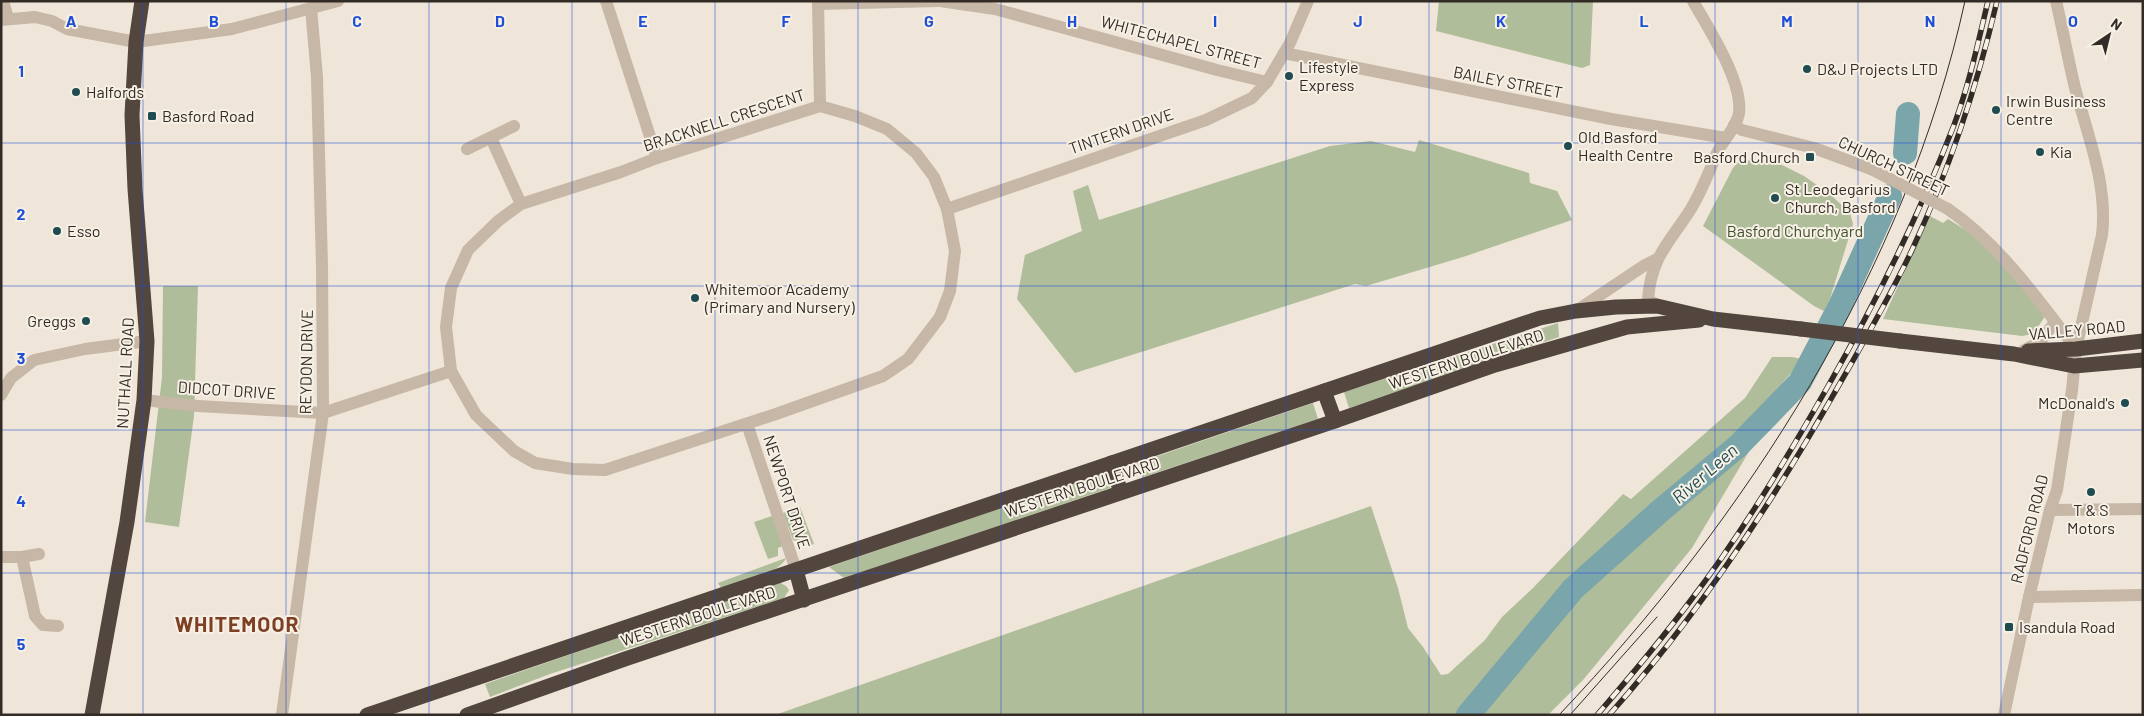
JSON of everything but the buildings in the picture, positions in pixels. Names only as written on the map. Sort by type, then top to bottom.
[{"type":"highway","name":"NUTHALL ROAD","points":[[92,715],[127,522],[144,400],[147,341],[132,115],[136,42],[142,1]]},
{"type":"highway","name":"WESTERN BOULEVARD","points":[[367,715],[1540,318],[1576,310],[1657,306],[1713,319],[1900,341]]},
{"type":"highway","name":"WESTERN BOULEVARD","points":[[467,715],[625,659],[1335,422],[1495,365],[1627,327],[1713,319]]},
{"type":"highway","name":"VALLEY ROAD","points":[[1900,341],[2014,354],[2074,366],[2143,360]]},
{"type":"highway","name":"VALLEY ROAD","points":[[2014,354],[2038,350],[2076,349],[2143,341]]},
{"type":"highway","points":[[1324,391],[1335,422]]},
{"type":"highway","points":[[1112,463],[1121,492]]},
{"type":"highway","points":[[796,570],[804,600]]},
{"type":"street","points":[[3,1],[5,19],[35,17],[52,21],[67,29],[136,42],[232,29],[338,1]]},
{"type":"street","points":[[606,1],[657,158]]},
{"type":"street","name":"WHITECHAPEL STREET","points":[[818,2],[939,1],[995,9],[1267,82]]},
{"type":"street","name":"TINTERN DRIVE","points":[[947,208],[1206,120],[1252,98],[1267,82],[1284,53],[1298,28],[1308,1]]},
{"type":"street","points":[[1693,1],[1716,40],[1732,78],[1739,112],[1726,138]]},
{"type":"street","name":"RADFORD ROAD","points":[[2004,715],[2029,597],[2050,510],[2057,490],[2064,450],[2076,349],[2102,236],[2103,202],[2056,1]]},
{"type":"street","points":[[818,2],[820,106]]},
{"type":"street","name":"REYDON DRIVE","points":[[282,715],[323,413],[322,266],[316,77],[311,8]]},
{"type":"street","name":"BAILEY STREET","points":[[1284,53],[1611,119],[1726,138]]},
{"type":"street","name":"BRACKNELL CRESCENT","points":[[820,106],[856,116],[887,129],[916,153],[934,177],[947,208],[955,251],[950,291],[940,317],[908,359],[883,376],[747,424],[605,470],[563,468],[535,463],[514,451],[476,415],[451,371],[446,327],[451,288],[468,250],[498,221],[521,204],[820,106]]},
{"type":"street","name":"CHURCH STREET","points":[[1734,125],[1742,130],[1814,148],[1871,169],[1948,209],[1971,225],[1990,243],[2076,349]]},
{"type":"street","points":[[467,150],[514,126]]},
{"type":"street","points":[[491,138],[521,204]]},
{"type":"street","name":"WESTERN BOULEVARD","points":[[1657,306],[1648,299],[1650,278],[1657,259],[1689,212],[1726,138]]},
{"type":"street","name":"WESTERN BOULEVARD","points":[[1576,310],[1657,259]]},
{"type":"street","points":[[2014,354],[2040,342],[2055,322]]},
{"type":"street","points":[[2,392],[11,378],[34,360],[86,349],[147,341]]},
{"type":"street","name":"DIDCOT DRIVE","points":[[144,400],[198,406],[323,413],[451,371]]},
{"type":"street","name":"NEWPORT DRIVE","points":[[747,424],[796,570]]},
{"type":"street","points":[[2050,510],[2143,509]]},
{"type":"street","points":[[1,557],[22,557],[39,554]]},
{"type":"street","points":[[22,557],[35,616],[43,626],[58,626]]},
{"type":"street","points":[[2029,597],[2143,595]]},
{"type":"green space","points":[[1439,1],[1593,1],[1590,65],[1582,68],[1436,31]]},
{"type":"green space","points":[[1419,140],[1529,173],[1530,183],[1557,191],[1572,220],[1463,257],[1366,286],[1355,284],[1075,373],[1017,299],[1025,255],[1082,231],[1073,191],[1088,185],[1099,220],[1330,146],[1371,141],[1415,152]]},
{"type":"green space","name":"Basford Churchyard","points":[[1739,161],[1780,164],[1804,176],[1831,195],[1850,213],[1853,224],[1829,302],[1824,311],[1814,306],[1703,226],[1733,168]]},
{"type":"green space","points":[[1930,216],[1943,223],[1948,219],[1977,237],[1986,245],[2043,313],[2044,318],[2033,334],[2022,336],[1883,319]]},
{"type":"green space","points":[[163,286],[198,286],[194,416],[179,527],[145,522],[162,377]]},
{"type":"green space","points":[[1558,323],[1559,337],[1349,408],[1344,392]]},
{"type":"green space","points":[[1772,357],[1802,359],[1744,426],[1649,506],[1576,574],[1458,715],[775,715],[1371,506],[1398,588],[1408,628],[1441,675],[1448,674],[1485,640],[1502,617],[1533,588],[1623,494],[1631,499],[1745,398]]},
{"type":"green space","points":[[1313,403],[1318,419],[1143,477],[1137,463]]},
{"type":"green space","points":[[1757,438],[1692,548],[1583,680],[1548,715],[1484,715],[1485,708],[1577,601]]},
{"type":"green space","points":[[1103,473],[1111,479],[1110,488],[844,578],[829,567]]},
{"type":"green space","points":[[800,507],[814,544],[809,546],[793,540],[783,513]]},
{"type":"green space","points":[[772,516],[783,546],[778,548],[778,556],[768,559],[754,522]]},
{"type":"green space","points":[[786,558],[776,569],[757,577],[721,588],[718,583]]},
{"type":"green space","points":[[779,582],[789,590],[784,598],[550,674],[490,697],[485,684]]},
{"type":"waterway","name":"River Leen","points":[[1905,153],[1908,114]]},
{"type":"waterway","name":"River Leen","points":[[1468,715],[1573,589],[1660,511],[1738,446],[1800,382],[1840,306],[1890,196]]},
{"type":"tram line","points":[[1559,715],[1628,639],[1693,558],[1755,473],[1810,385],[1860,293],[1903,198],[1938,101],[1965,1]]},
{"type":"tram line","points":[[1570,715],[1657,617]]},
{"type":"railway","points":[[1597,715],[1668,630],[1728,549],[1779,469],[1845,356],[1895,259],[1926,193],[1954,125],[1973,64],[1988,1]]},
{"type":"railway","points":[[1609,715],[1671,641],[1755,523],[1807,441],[1883,307],[1912,250],[1950,159],[1971,96],[1997,1]]},
{"type":"place","name":"D&J Projects LTD","points":[[1807,69]]},
{"type":"place","name":"Lifestyle Express","points":[[1289,76]]},
{"type":"place","name":"Halfords","points":[[76,92]]},
{"type":"place","name":"Irwin Business Centre","points":[[1996,110]]},
{"type":"place","name":"Basford Road","points":[[152,116]]},
{"type":"place","name":"Old Basford Health Centre","points":[[1568,146]]},
{"type":"place","name":"Kia","points":[[2040,152]]},
{"type":"place","name":"Basford Church","points":[[1810,157]]},
{"type":"place","name":"St Leodegarius Church, Basford","points":[[1775,198]]},
{"type":"place","name":"Esso","points":[[57,231]]},
{"type":"place","name":"Whitemoor Academy (Primary and Nursery)","points":[[695,298]]},
{"type":"place","name":"Greggs","points":[[86,321]]},
{"type":"place","name":"McDonald's","points":[[2125,403]]},
{"type":"place","name":"T & S Motors","points":[[2091,492]]},
{"type":"place","name":"Isandula Road","points":[[2009,627]]},
{"type":"district","name":"WHITEMOOR","points":[[237,625]]}]
